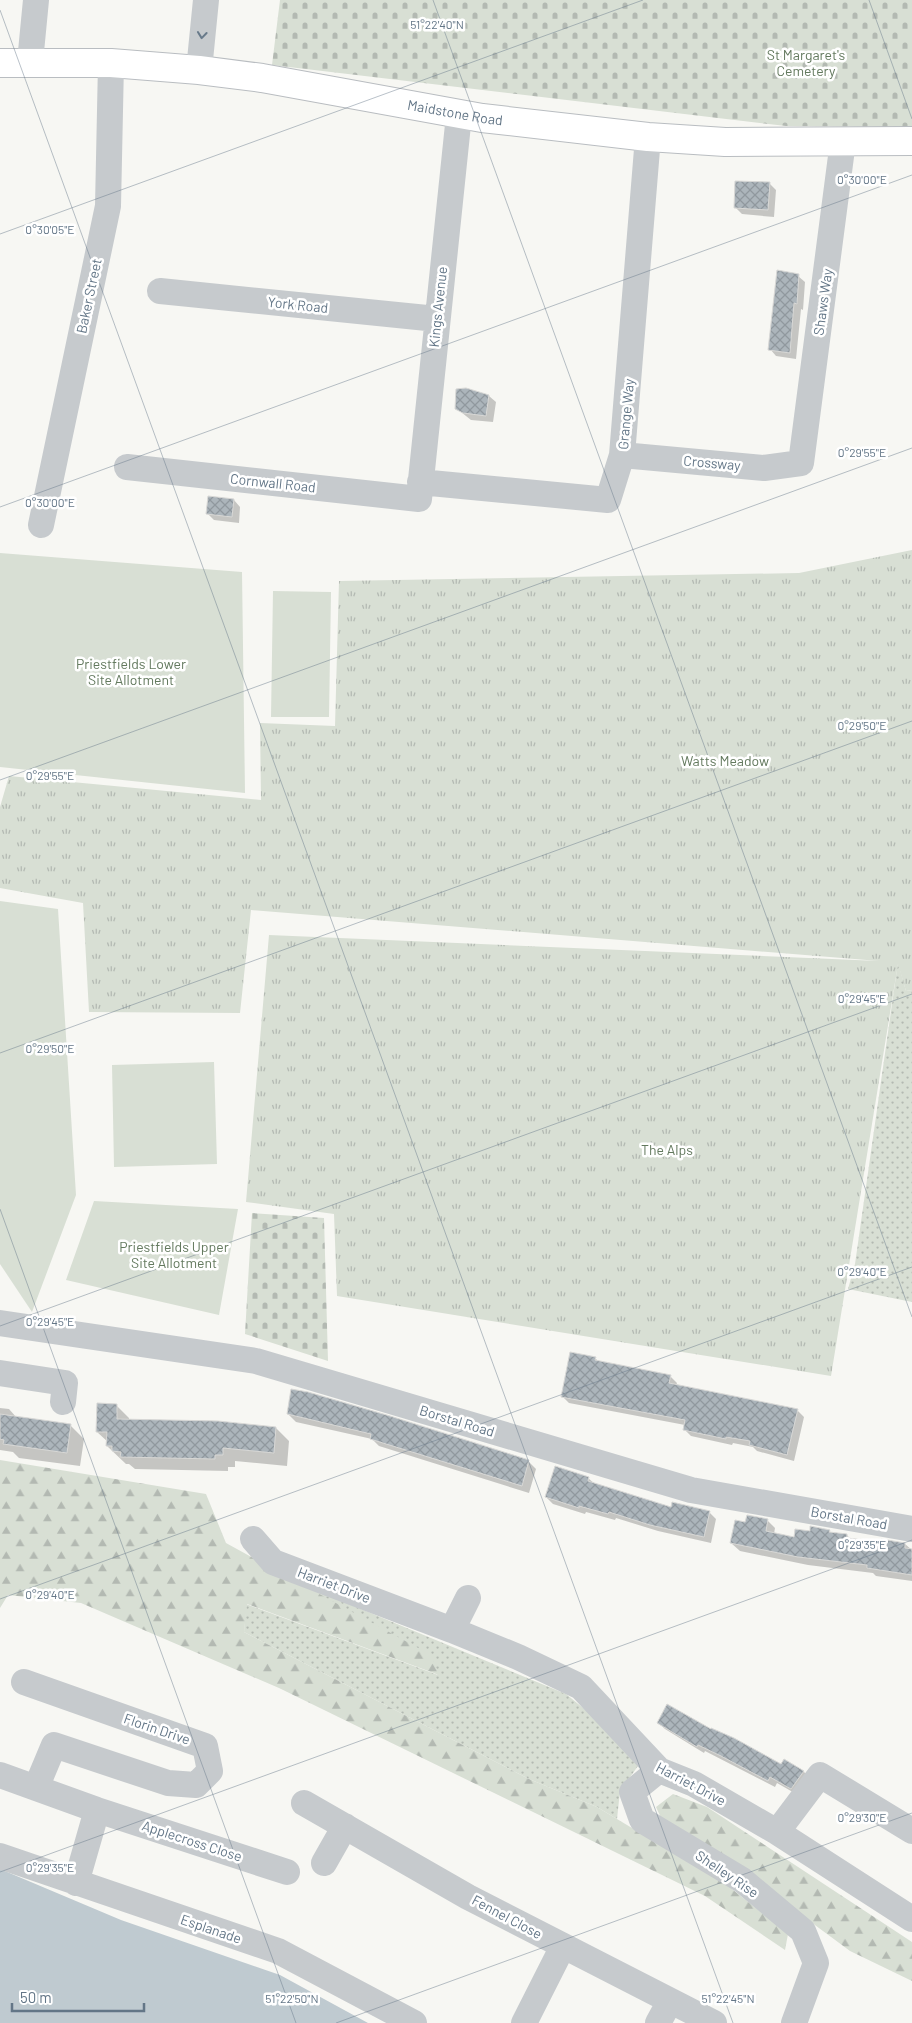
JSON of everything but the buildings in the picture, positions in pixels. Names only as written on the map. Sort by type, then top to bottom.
[{"type":"main road","name":"Maidstone Road","points":[[0,63],[111,63],[199,70],[262,78],[459,115],[648,137],[725,142],[912,141]]},
{"type":"street","points":[[30,62],[36,0]]},
{"type":"street","points":[[199,70],[206,0]]},
{"type":"street","name":"Baker Street","points":[[40,525],[108,206],[111,63]]},
{"type":"street","name":"Kings Avenue","points":[[420,490],[436,319],[459,115]]},
{"type":"street","name":"Grange Way","points":[[420,490],[608,500],[622,455],[648,137]]},
{"type":"street","name":"Shaws Way","points":[[801,463],[843,141]]},
{"type":"street","name":"York Road","points":[[160,291],[436,319]]},
{"type":"street","name":"Crossway","points":[[622,455],[764,468],[801,463]]},
{"type":"street","name":"Cornwall Road","points":[[127,467],[420,490]]},
{"type":"street","name":"Borstal Road","points":[[0,1322],[256,1361],[691,1490],[912,1529]]},
{"type":"street","points":[[0,1373],[66,1382],[64,1402]]},
{"type":"street","name":"Harriet Drive","points":[[253,1539],[273,1562],[452,1630],[518,1657],[581,1687],[658,1770],[694,1784],[777,1832],[912,1919]]},
{"type":"street","points":[[452,1630],[468,1598]]},
{"type":"street","name":"Florin Drive","points":[[24,1682],[205,1746],[210,1771],[196,1785],[168,1783],[54,1745],[36,1788]]},
{"type":"street","name":"Shelley Rise","points":[[658,1770],[632,1792],[642,1820],[742,1880],[803,1931],[816,1964],[794,2023]]},
{"type":"street","name":"Applecross Close","points":[[0,1775],[97,1810],[287,1872]]},
{"type":"street","points":[[777,1832],[820,1775],[912,1831]]},
{"type":"street","name":"Fennel Close","points":[[304,1803],[468,1897],[564,1946],[664,2012],[714,2023]]},
{"type":"street","points":[[76,1882],[97,1810]]},
{"type":"street","points":[[324,1863],[345,1826]]},
{"type":"street","name":"Esplanade","points":[[0,1856],[278,1951],[414,2023]]},
{"type":"street","points":[[524,2023],[564,1946]]},
{"type":"green space","name":"St Margaret's Cemetery","points":[[280,0],[912,0],[912,127],[786,126],[272,65]]},
{"type":"green space","points":[[912,550],[912,990],[906,991],[898,964],[831,1376],[337,1296],[334,1214],[246,1202],[269,935],[879,961],[251,910],[240,1013],[89,1012],[83,903],[0,888],[0,807],[9,776],[261,800],[260,723],[335,726],[339,581],[799,573]]},
{"type":"green space","name":"Priestfields Lower Site Allotment","points":[[0,553],[242,572],[245,793],[0,767]]},
{"type":"green space","points":[[273,591],[331,592],[329,717],[271,717]]},
{"type":"green space","points":[[0,901],[58,909],[76,1195],[32,1312],[0,1264]]},
{"type":"green space","points":[[898,962],[906,991],[912,990],[912,1302],[848,1289],[855,1264]]},
{"type":"green space","points":[[214,1062],[217,1164],[114,1167],[112,1065]]},
{"type":"green space","name":"Priestfields Upper Site Allotment","points":[[94,1201],[238,1209],[219,1315],[66,1280]]},
{"type":"green space","points":[[252,1213],[324,1218],[328,1361],[245,1334]]},
{"type":"green space","points":[[0,1460],[206,1494],[226,1543],[431,1655],[439,1675],[247,1604],[244,1632],[529,1779],[597,1807],[727,1885],[788,1934],[785,1950],[705,1896],[279,1688],[81,1603],[8,1595],[0,1608]]},
{"type":"green space","points":[[303,1585],[566,1694],[610,1730],[638,1766],[620,1791],[617,1819],[597,1807],[529,1779],[244,1632],[246,1604],[438,1675]]},
{"type":"green space","points":[[673,1794],[707,1807],[912,1942],[912,1981],[850,1951],[773,1894],[662,1820],[656,1807]]},
{"type":"shaded area","points":[[0,1869],[121,1920],[280,1975],[368,2023],[0,2023]]},
{"type":"park label","name":"Watts Meadow","points":[[725,761]]},
{"type":"park label","name":"The Alps","points":[[667,1150]]}]
